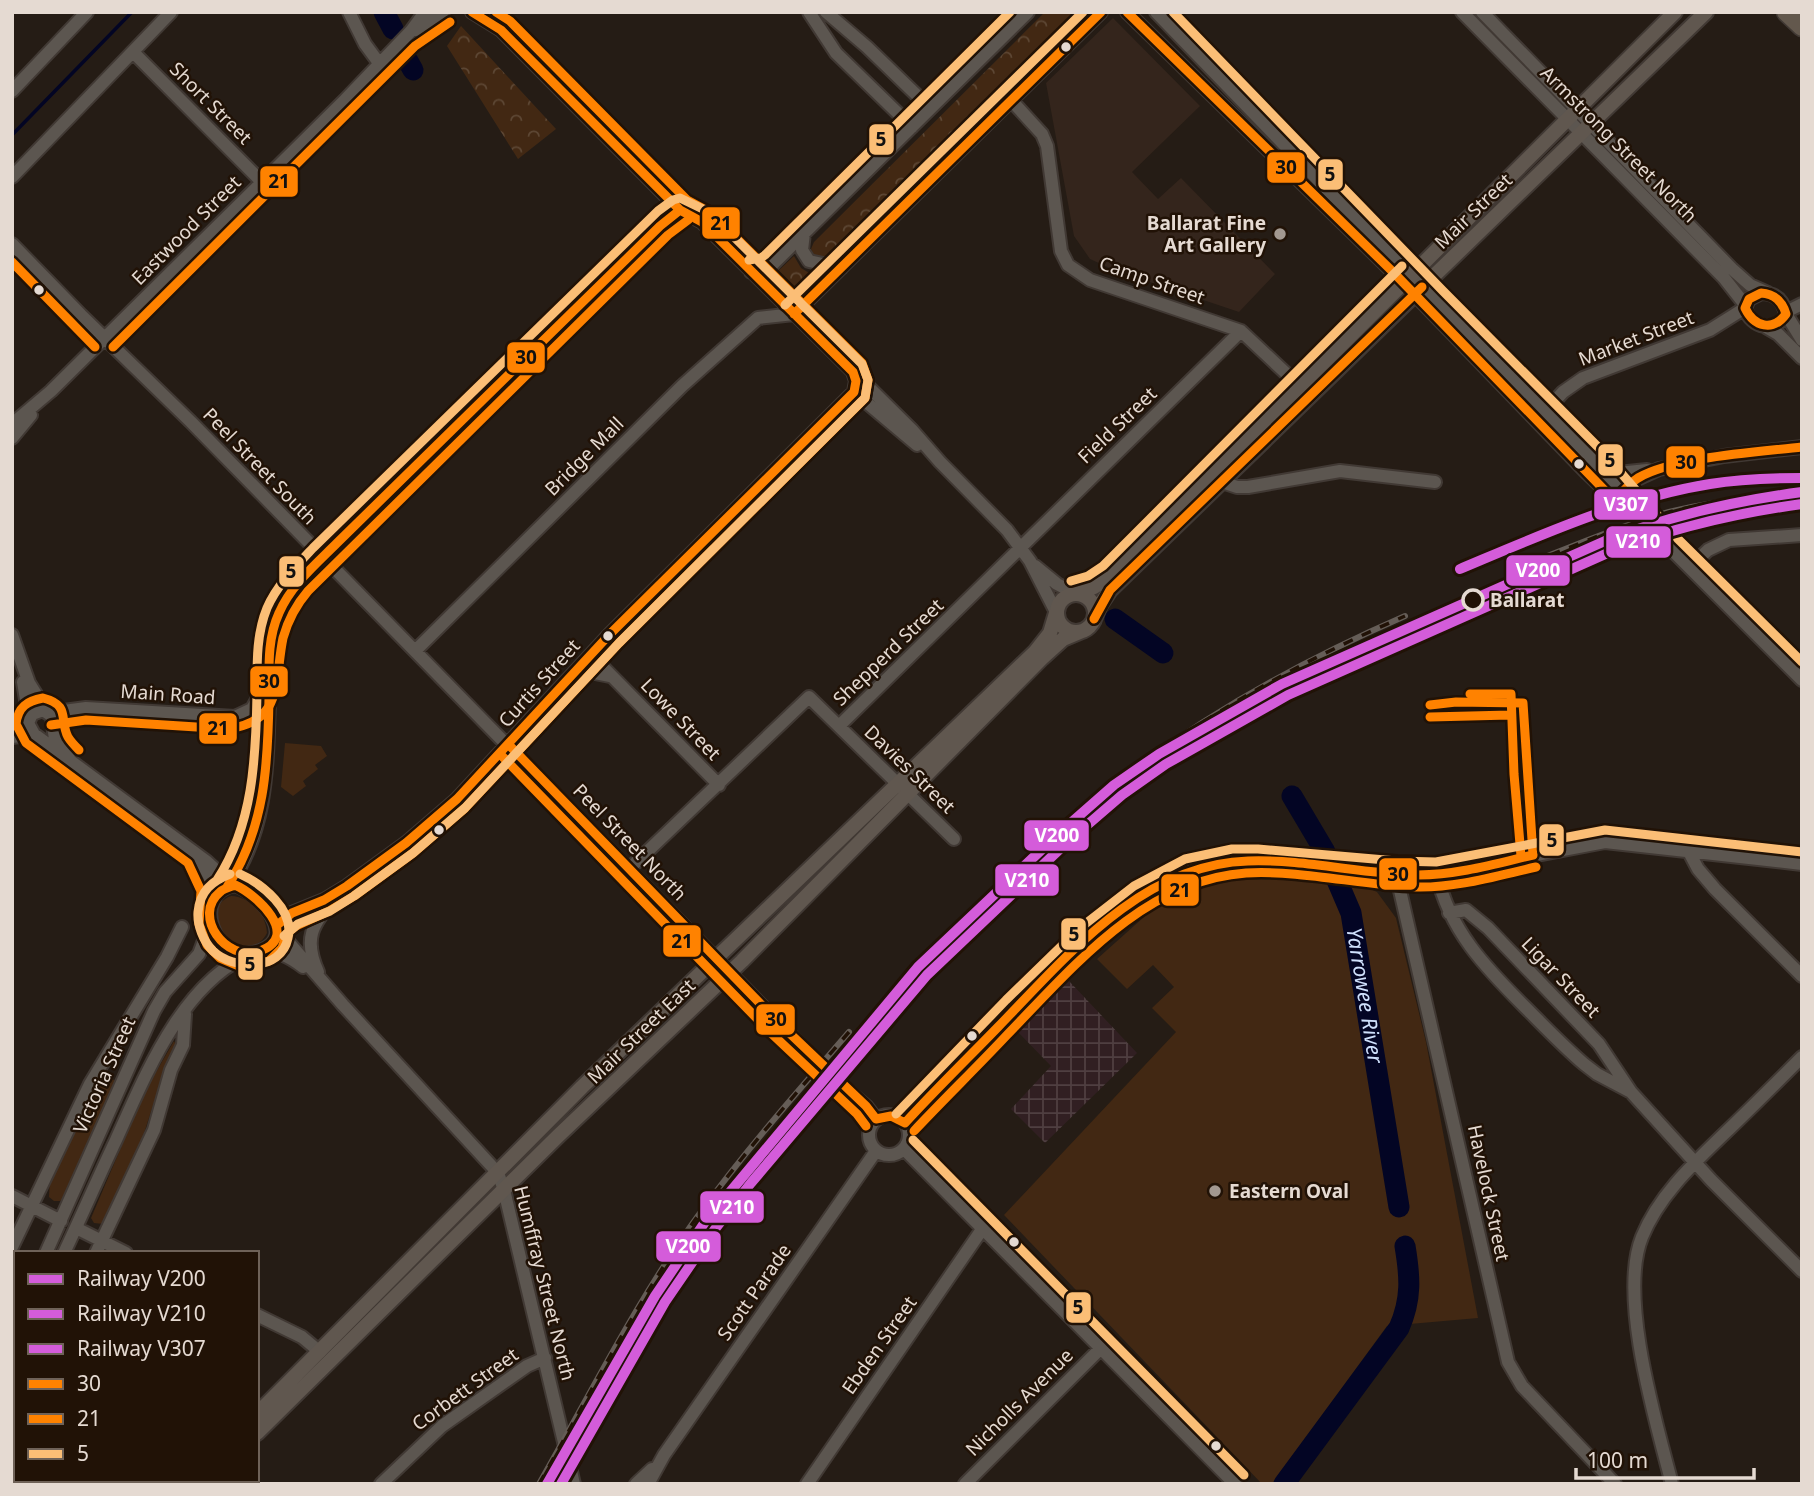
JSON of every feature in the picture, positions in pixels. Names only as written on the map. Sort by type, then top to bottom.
[{"type":"highway","points":[[1786,12],[1802,27]]},
{"type":"main road","name":"Mair Street","points":[[1094,619],[1110,590],[1222,482],[1407,279],[1675,12]]},
{"type":"main road","name":"Mair Street","points":[[1075,593],[1094,587],[1107,579],[1418,291],[1706,12]]},
{"type":"main road","points":[[1075,593],[1084,595],[1095,610],[1094,619],[1083,631],[1065,629],[1060,625],[1056,612],[1064,597],[1075,593]]},
{"type":"main road","name":"Mair Street East","points":[[259,1431],[730,972],[1040,647],[1050,633],[1056,612]]},
{"type":"main road","name":"Mair Street East","points":[[259,1412],[582,1087],[717,958],[1063,639],[1083,631]]},
{"type":"street","points":[[12,91],[87,12]]},
{"type":"street","points":[[12,177],[171,12]]},
{"type":"street","points":[[349,12],[365,44],[379,63]]},
{"type":"street","name":"Eastwood Street","points":[[12,424],[51,391],[262,182],[407,36],[425,12]]},
{"type":"street","name":"Eastwood Street","points":[[407,36],[443,12]]},
{"type":"street","points":[[472,12],[501,30]]},
{"type":"street","points":[[489,12],[501,30],[681,210],[702,222],[912,430],[1007,530],[1024,553],[1056,612]]},
{"type":"street","points":[[809,12],[836,53],[912,127]]},
{"type":"street","points":[[826,12],[930,108]]},
{"type":"street","points":[[751,272],[766,270],[1028,12]]},
{"type":"street","points":[[794,314],[1101,12]]},
{"type":"street","points":[[1127,12],[1407,279]]},
{"type":"street","points":[[1156,12],[1418,291],[1802,680]]},
{"type":"street","name":"Armstrong Street North","points":[[1462,12],[1572,115]]},
{"type":"street","name":"Armstrong Street North","points":[[1482,12],[1572,115],[1724,278],[1746,307]]},
{"type":"street","name":"Short Street","points":[[133,52],[262,182]]},
{"type":"street","name":"Camp Street","points":[[1011,100],[1042,134],[1047,146],[1061,251],[1068,265],[1090,280],[1241,331],[1306,392]]},
{"type":"street","name":"Armstrong Street North","points":[[1638,183],[1739,276],[1750,285],[1769,293]]},
{"type":"street","points":[[213,901],[229,885],[246,857],[255,832],[263,796],[270,642],[280,611],[293,589],[322,557],[660,226],[681,210]]},
{"type":"street","points":[[804,233],[802,250],[809,261],[841,268]]},
{"type":"street","name":"Peel Street South","points":[[12,244],[509,745]]},
{"type":"street","points":[[1802,340],[1782,302],[1769,293],[1753,296],[1746,307],[1752,321],[1778,334],[1802,358]]},
{"type":"street","points":[[1766,327],[1779,323],[1786,313],[1802,304]]},
{"type":"street","name":"Market Street","points":[[1541,416],[1563,392],[1583,378],[1710,330],[1746,307]]},
{"type":"street","name":"Bridge Mall","points":[[415,651],[682,386],[758,318],[794,314]]},
{"type":"street","name":"Field Street","points":[[1024,553],[1241,331]]},
{"type":"street","points":[[853,372],[856,381],[854,392],[940,462]]},
{"type":"street","name":"Eastwood Street","points":[[12,438],[51,391]]},
{"type":"street","name":"Curtis Street","points":[[276,927],[295,911],[324,900],[347,886],[424,828],[457,799],[591,655],[854,392]]},
{"type":"street","points":[[1541,416],[1594,461],[1618,473],[1668,467]]},
{"type":"street","points":[[1619,496],[1646,473],[1668,467],[1724,456],[1802,447]]},
{"type":"street","points":[[1594,461],[1619,496]]},
{"type":"street","points":[[1222,482],[1248,487],[1340,471],[1435,482]]},
{"type":"street","points":[[1690,567],[1708,550],[1729,540],[1802,535]]},
{"type":"street","points":[[1024,553],[1057,583],[1075,593]]},
{"type":"street","name":"Shepperd Street","points":[[629,869],[809,697],[839,726],[1012,558],[1024,553]]},
{"type":"street","points":[[12,737],[46,735],[53,728],[50,716],[29,683],[13,640]]},
{"type":"street","points":[[13,640],[29,728],[198,855],[229,885],[246,889],[254,895],[269,912],[276,927],[271,943],[264,949],[242,954],[224,945],[214,934],[211,922],[213,901],[210,878],[198,855]]},
{"type":"street","name":"Lowe Street","points":[[591,655],[719,785]]},
{"type":"street","name":"Lowe Street","points":[[571,676],[590,672],[617,680]]},
{"type":"street","name":"Main Road","points":[[29,718],[35,712],[50,716],[86,708],[232,717],[252,709],[267,682]]},
{"type":"street","points":[[50,716],[55,740],[69,758]]},
{"type":"street","points":[[12,729],[29,718]]},
{"type":"street","name":"Davies Street","points":[[839,726],[954,839]]},
{"type":"street","name":"Peel Street North","points":[[509,745],[811,1056]]},
{"type":"street","points":[[905,1123],[1069,956],[1106,923],[1152,889],[1189,871],[1233,861],[1258,861],[1437,874],[1595,842],[1802,864]]},
{"type":"street","points":[[1688,850],[1698,869],[1715,888],[1802,976]]},
{"type":"street","points":[[198,855],[223,866],[237,864],[246,857]]},
{"type":"street","name":"Havelock Street","points":[[1396,873],[1508,1362],[1522,1386],[1615,1484]]},
{"type":"street","name":"Ligar Street","points":[[1437,874],[1449,913],[1487,969],[1570,1051],[1597,1074],[1631,1092]]},
{"type":"street","points":[[327,988],[313,960],[310,936],[319,918],[347,886]]},
{"type":"street","name":"Ligar Street","points":[[1449,913],[1466,910],[1488,929],[1599,1044],[1631,1092],[1695,1163],[1802,1271]]},
{"type":"street","name":"Victoria Street","points":[[47,1251],[158,1003],[199,954],[211,922]]},
{"type":"street","points":[[12,1247],[104,1059],[167,957],[182,927]]},
{"type":"street","name":"Humffray Street North","points":[[276,927],[327,988],[498,1173],[574,1484]]},
{"type":"street","name":"Humffray Street North","points":[[255,953],[271,951],[288,957],[304,967],[327,988]]},
{"type":"street","name":"Victoria Street","points":[[65,1251],[154,1059],[188,1007],[221,972],[255,953]]},
{"type":"street","points":[[97,1251],[154,1130],[171,1070],[183,1045],[183,1021],[188,1007]]},
{"type":"street","points":[[1672,1484],[1646,1380],[1640,1340],[1634,1270],[1641,1241],[1650,1220],[1668,1193],[1802,1058]]},
{"type":"street","points":[[104,1059],[126,1073]]},
{"type":"street","points":[[846,1089],[866,1106],[876,1119]]},
{"type":"street","points":[[892,1115],[905,1123],[909,1136],[904,1149],[891,1155],[876,1151],[871,1146],[869,1130],[876,1119],[892,1115]]},
{"type":"street","points":[[904,1149],[1235,1484]]},
{"type":"street","name":"Scott Parade","points":[[649,1483],[664,1455],[876,1151]]},
{"type":"street","points":[[12,1196],[61,1221]]},
{"type":"street","points":[[76,1228],[122,1251]]},
{"type":"street","name":"Ebden Street","points":[[807,1484],[983,1228]]},
{"type":"street","points":[[259,1316],[302,1337],[320,1352]]},
{"type":"street","name":"Nicholls Avenue","points":[[965,1484],[1101,1348]]},
{"type":"street","name":"Corbett Street","points":[[381,1484],[442,1426],[527,1366],[545,1358]]},
{"type":"street","name":"Scott Parade","points":[[635,1484],[664,1455]]},
{"type":"shaded area","points":[[1113,18],[1200,106],[1132,172],[1158,199],[1181,178],[1275,274],[1239,312],[1114,270],[1090,259],[1074,236],[1046,83]]},
{"type":"shaded area","points":[[1069,981],[1137,1053],[1045,1143],[1011,1109],[1051,1066],[1018,1032]]},
{"type":"green space","points":[[1045,12],[1083,12],[877,222],[867,223],[868,227],[836,253],[822,257],[814,255],[811,249],[814,242]]},
{"type":"green space","points":[[461,26],[556,129],[518,159],[447,46]]},
{"type":"green space","points":[[794,256],[801,268],[814,276],[798,291],[787,296],[777,289],[773,280],[775,274]]},
{"type":"green space","points":[[285,743],[321,746],[327,756],[315,765],[318,769],[303,781],[306,786],[293,796],[281,787]]},
{"type":"green space","points":[[1251,874],[1348,879],[1377,892],[1396,918],[1426,1042],[1478,1318],[1387,1326],[1272,1484],[1262,1484],[1004,1215],[1176,1032],[1152,1008],[1174,987],[1153,965],[1127,989],[1097,959],[1173,891],[1204,877]]},
{"type":"green space","points":[[231,896],[251,903],[264,919],[267,933],[258,944],[247,946],[236,943],[219,925],[217,914],[220,904]]},
{"type":"green space","points":[[174,1041],[176,1045],[164,1071],[138,1152],[103,1224],[94,1223],[91,1218],[145,1091]]},
{"type":"green space","points":[[103,1078],[115,1080],[64,1198],[54,1201],[49,1197],[50,1179],[95,1087]]},
{"type":"waterway","points":[[12,135],[132,12]]},
{"type":"waterway","name":"Yarrowee River","points":[[384,12],[393,29]]},
{"type":"waterway","name":"Yarrowee River","points":[[408,61],[413,70]]},
{"type":"waterway","name":"Yarrowee River","points":[[1115,619],[1163,653]]},
{"type":"waterway","name":"Yarrowee River","points":[[1292,796],[1324,850],[1351,913],[1399,1207]]},
{"type":"waterway","name":"Yarrowee River","points":[[1284,1484],[1399,1328],[1409,1287],[1405,1246]]},
{"type":"tunnel","points":[[811,1056],[846,1089]]},
{"type":"railway","points":[[1532,562],[1669,512],[1776,495]]},
{"type":"railway","points":[[1138,767],[1169,744],[1267,684],[1335,648],[1405,616]]},
{"type":"railway","points":[[539,1484],[677,1245],[736,1166],[849,1032]]},
{"type":"rail line","name":"V307","points":[[1460,569],[1583,519],[1646,498],[1721,482],[1802,478]]},
{"type":"rail line","name":"V200","points":[[547,1484],[655,1296],[705,1222],[918,967],[1114,785],[1159,754],[1282,684],[1605,541],[1702,510],[1802,492]]},
{"type":"rail line","name":"V210","points":[[561,1484],[665,1302],[715,1229],[751,1183],[927,975],[1064,845],[1122,795],[1166,764],[1288,695],[1610,552],[1704,522],[1802,504]]},
{"type":"transit line","name":"30","points":[[276,926],[292,913],[324,900],[347,886],[406,843],[457,799],[610,634],[854,392],[856,381],[853,372],[702,222],[680,210],[501,30],[472,12]]},
{"type":"transit line","name":"21","points":[[79,750],[65,731],[61,709],[52,701],[43,698],[32,701],[21,709],[16,724],[26,743],[188,863],[201,891],[199,924],[207,945],[220,958],[239,966],[269,961],[282,948],[287,933],[354,896],[413,853],[465,808],[619,643],[865,398],[868,380],[862,363],[711,213],[687,200],[510,21],[496,12]]},
{"type":"transit line","name":"5","points":[[749,260],[765,255],[1010,12]]},
{"type":"transit line","name":"5","points":[[785,305],[1083,12]]},
{"type":"transit line","name":"30","points":[[794,314],[1101,12]]},
{"type":"transit line","name":"30","points":[[1127,12],[1393,272],[1614,500],[1638,478],[1673,465],[1802,447]]},
{"type":"transit line","name":"5","points":[[1173,12],[1603,452],[1678,539],[1802,662]]},
{"type":"transit line","name":"21","points":[[113,347],[415,46],[450,22]]},
{"type":"transit line","name":"5","points":[[217,880],[229,859],[245,814],[255,742],[259,639],[263,618],[281,584],[313,548],[658,211],[680,198],[709,212],[862,364],[868,380],[865,398],[619,643],[465,808],[413,853],[354,896],[330,911],[298,924],[284,936]]},
{"type":"transit line","name":"30","points":[[227,887],[249,842],[262,796],[267,748],[271,643],[275,623],[290,593],[321,559],[660,226],[680,210]]},
{"type":"transit line","name":"21","points":[[51,725],[86,720],[228,729],[246,725],[259,718],[273,697],[287,625],[308,591],[668,235],[688,220]]},
{"type":"transit line","name":"21","points":[[12,262],[95,347]]},
{"type":"transit line","name":"5","points":[[1071,581],[1088,576],[1103,566],[1402,266]]},
{"type":"transit line","name":"30","points":[[1094,619],[1110,590],[1422,287]]},
{"type":"transit line","name":"30","points":[[1761,293],[1780,302],[1786,314],[1781,320],[1764,325],[1749,314],[1745,308],[1749,299],[1761,293]]},
{"type":"transit line","name":"21","points":[[1470,694],[1511,694],[1521,856]]},
{"type":"transit line","name":"30","points":[[509,745],[876,1119],[891,1116],[905,1123],[1079,945],[1140,896],[1174,878],[1210,866],[1248,861],[1291,862],[1397,874],[1433,875],[1533,855],[1523,703],[1456,702],[1430,705]]},
{"type":"transit line","name":"21","points":[[1430,717],[1510,715]]},
{"type":"transit line","name":"21","points":[[500,754],[772,1034],[857,1114],[866,1126]]},
{"type":"transit line","name":"5","points":[[896,1114],[1080,928],[1134,886],[1185,859],[1232,849],[1258,849],[1436,862],[1605,830],[1802,852]]},
{"type":"transit line","name":"21","points":[[914,1131],[1084,956],[1143,909],[1175,892],[1209,879],[1246,873],[1289,874],[1395,886],[1431,887],[1476,881],[1536,867]]},
{"type":"transit line","name":"5","points":[[230,874],[212,884],[201,898],[198,917],[201,933],[213,951],[232,962],[266,962],[284,949],[289,928],[287,918],[267,891],[240,874]]},
{"type":"transit line","name":"30","points":[[235,885],[254,897],[276,926],[277,936],[272,944],[260,951],[247,953],[235,950],[216,935],[211,924],[212,902],[222,891],[235,885]]},
{"type":"transit line","name":"5","points":[[913,1140],[1244,1475]]},
{"type":"place","name":"Ballarat Fine Art Gallery","points":[[1280,234]]},
{"type":"place","name":"Ballarat","points":[[1473,600]]},
{"type":"place","name":"Eastern Oval","points":[[1215,1191]]}]
